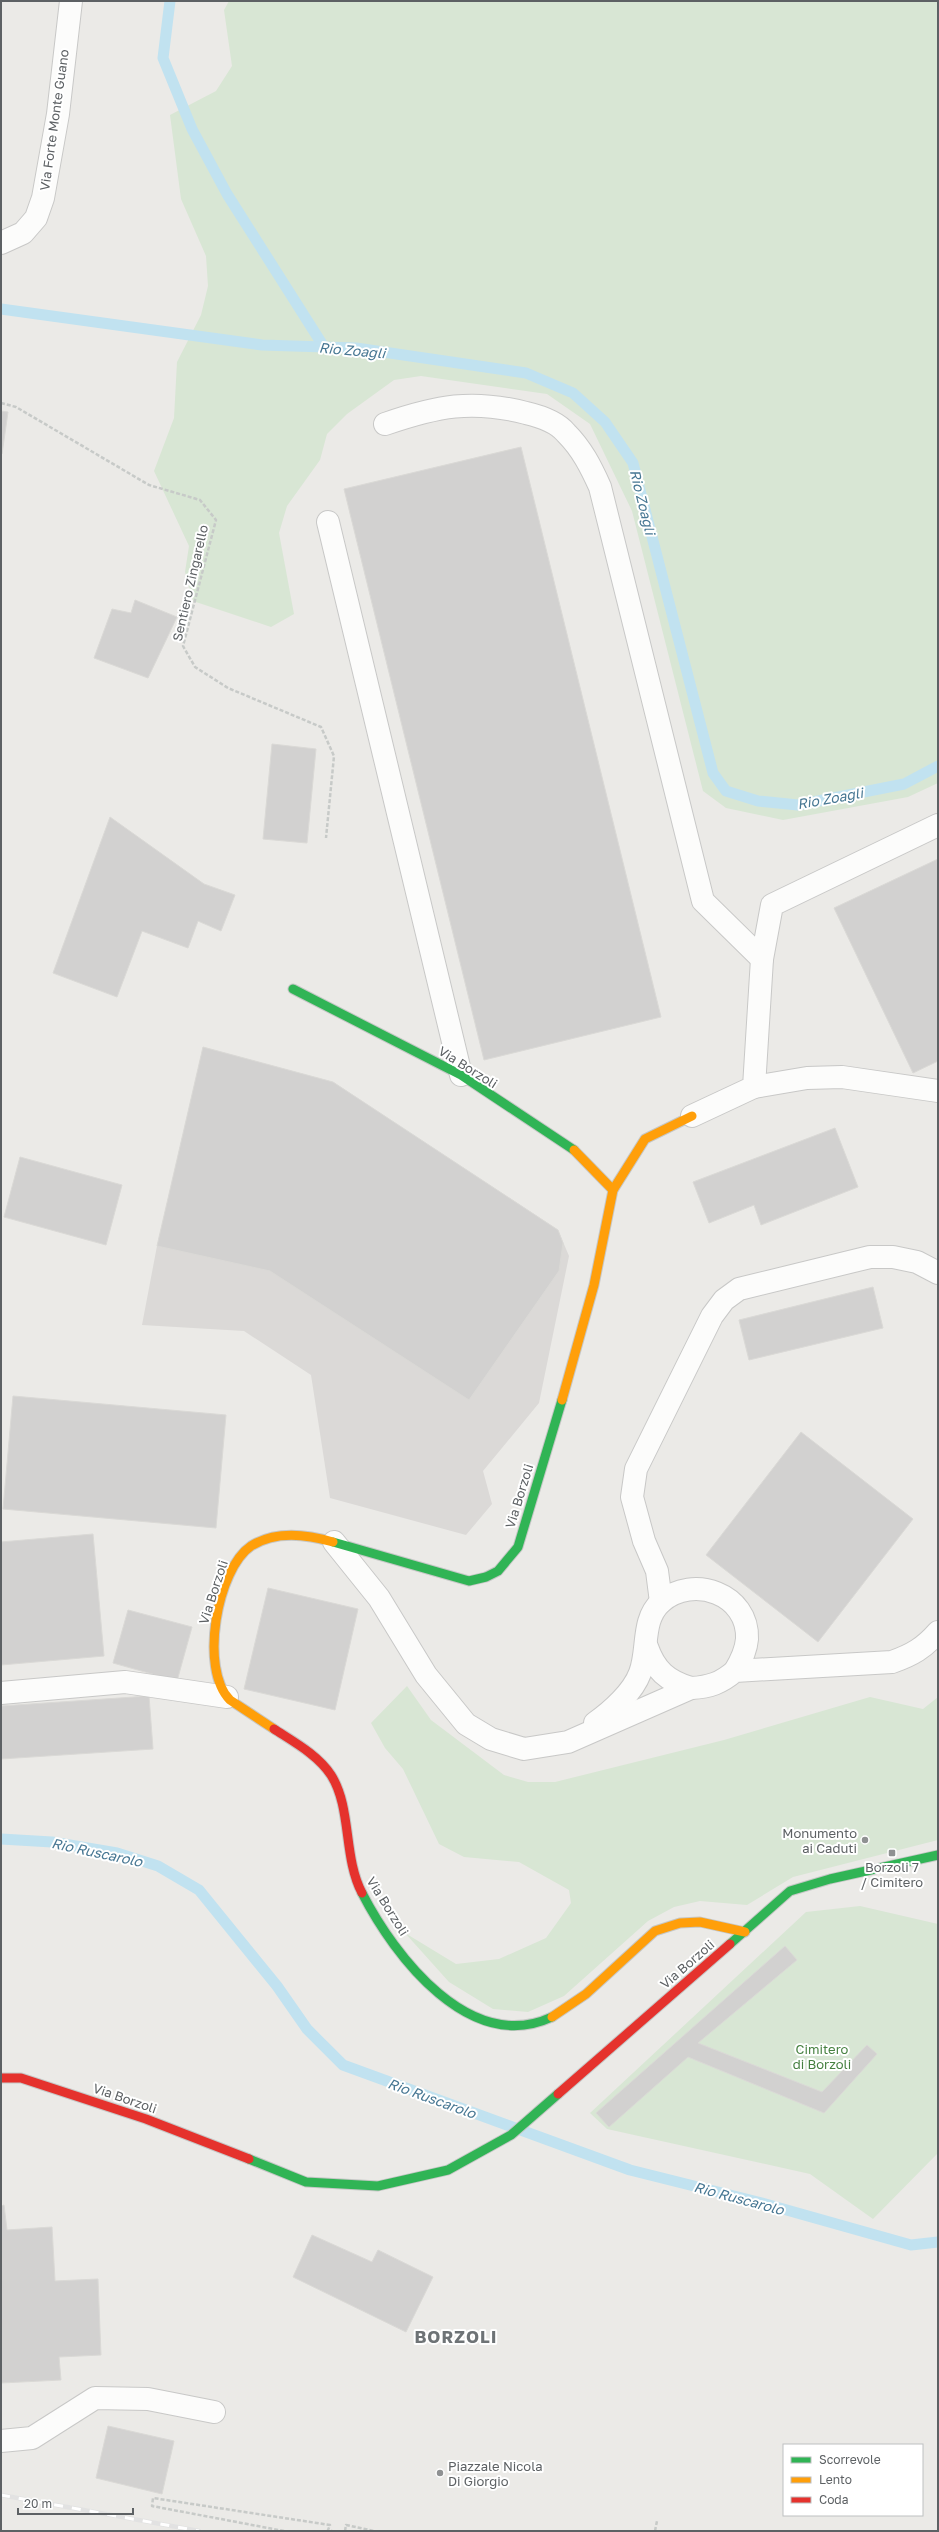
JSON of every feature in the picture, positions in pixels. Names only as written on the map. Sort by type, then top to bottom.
[{"type":"street","name":"Via Forte Monte Guano","points":[[1,243],[23,233],[36,218],[43,198],[58,114],[71,1]]},
{"type":"street","points":[[386,424],[416,413],[445,407],[489,405],[541,417],[565,432],[587,459],[600,487],[703,901],[762,959]]},
{"type":"street","points":[[328,522],[461,1075]]},
{"type":"street","points":[[754,1087],[762,959],[772,905],[938,825]]},
{"type":"street","name":"Via Borzoli","points":[[293,989],[461,1075],[574,1150],[613,1190]]},
{"type":"street","points":[[692,1116],[754,1087],[808,1078],[842,1077],[938,1090]]},
{"type":"street","name":"Via Borzoli","points":[[692,1116],[645,1139],[613,1190],[594,1285],[574,1360],[518,1547],[507,1563],[491,1578],[469,1581],[334,1542],[299,1534],[274,1537],[252,1545],[239,1557],[230,1572],[213,1632],[212,1656],[216,1678],[227,1697],[307,1752],[330,1775],[337,1791],[348,1854],[361,1891],[395,1944],[415,1968],[454,2005],[477,2020],[521,2026],[543,2021],[578,2000],[655,1931],[666,1927],[690,1920],[704,1921],[745,1932]]},
{"type":"street","points":[[660,1602],[657,1571],[644,1541],[632,1497],[636,1469],[712,1316],[724,1300],[739,1289],[870,1257],[893,1257],[917,1262],[938,1273]]},
{"type":"street","points":[[334,1542],[379,1598],[426,1675],[466,1724],[491,1739],[524,1749],[568,1742],[691,1688]]},
{"type":"street","points":[[689,1588],[706,1588],[723,1594],[736,1606],[744,1621],[747,1639],[744,1655],[735,1670],[722,1682],[707,1687],[691,1688],[675,1684],[662,1675],[652,1662],[647,1647],[646,1631],[651,1615],[660,1602],[674,1593],[689,1588]]},
{"type":"street","points":[[735,1670],[892,1662],[910,1656],[925,1647],[938,1632]]},
{"type":"street","points":[[568,1742],[603,1717],[627,1694],[640,1674],[647,1647]]},
{"type":"street","points":[[1,1694],[125,1682],[227,1697]]},
{"type":"street","name":"Via Borzoli","points":[[1,2078],[21,2078],[146,2119],[306,2182],[378,2186],[448,2170],[511,2136],[790,1891],[830,1879],[938,1855]]},
{"type":"street","points":[[1,2442],[32,2438],[95,2398],[148,2399],[214,2412]]},
{"type":"path","name":"Sentiero Zingarello","points":[[1,403],[16,406],[149,485],[200,500],[212,514],[216,520],[183,646],[195,667],[228,688],[321,727],[334,756],[326,838]]},
{"type":"path","points":[[284,2531],[152,2506],[153,2498],[330,2525],[328,2530],[332,2531]]},
{"type":"path","points":[[655,2531],[657,2521]]},
{"type":"path","points":[[345,2531],[346,2526],[374,2531]]},
{"type":"shaded area","points":[[203,1047],[333,1082],[558,1230],[569,1256],[539,1403],[483,1471],[492,1504],[466,1535],[330,1498],[311,1375],[244,1331],[142,1325],[157,1246]]},
{"type":"green space","points":[[229,1],[938,1],[938,783],[908,797],[783,820],[726,808],[703,791],[632,511],[590,424],[547,394],[421,376],[394,380],[347,414],[327,434],[320,460],[287,506],[279,533],[294,614],[271,627],[193,601],[185,572],[189,546],[154,471],[174,418],[177,362],[201,315],[208,286],[206,256],[181,199],[170,115],[216,91],[232,66],[224,10]]},
{"type":"green space","points":[[407,1686],[431,1720],[504,1775],[528,1782],[555,1782],[724,1740],[870,1697],[923,1709],[938,1697],[938,1840],[793,1877],[747,1905],[700,1901],[674,1907],[648,1921],[564,1996],[528,2012],[493,2009],[449,1982],[405,1933],[456,1964],[499,1959],[546,1938],[571,1903],[569,1890],[519,1862],[464,1857],[439,1844],[403,1769],[385,1748],[371,1723]]},
{"type":"green space","name":"Cimitero di Borzoli","points":[[860,1906],[938,1924],[938,2153],[873,2219],[810,2174],[607,2129],[590,2113],[806,1912]]},
{"type":"building","points":[[1,411],[8,412],[2,454],[1,454]]},
{"type":"building","points":[[521,447],[661,1017],[484,1060],[344,489]]},
{"type":"building","points":[[135,600],[177,617],[148,678],[94,658],[112,609],[131,613]]},
{"type":"building","points":[[272,744],[316,749],[307,843],[263,839]]},
{"type":"building","points":[[110,817],[204,884],[235,895],[221,931],[198,921],[188,948],[142,931],[117,997],[53,973]]},
{"type":"building","points":[[938,859],[938,1061],[913,1073],[834,908]]},
{"type":"building","points":[[203,1047],[333,1082],[558,1230],[563,1243],[559,1271],[469,1400],[270,1271],[157,1246]]},
{"type":"building","points":[[835,1128],[858,1187],[761,1225],[754,1205],[709,1223],[693,1182]]},
{"type":"building","points":[[20,1157],[122,1185],[106,1245],[4,1217]]},
{"type":"building","points":[[873,1287],[883,1328],[749,1360],[739,1320]]},
{"type":"building","points":[[13,1396],[226,1415],[216,1528],[3,1509]]},
{"type":"building","points":[[801,1432],[913,1519],[818,1642],[706,1555]]},
{"type":"building","points":[[93,1534],[104,1656],[1,1665],[1,1542]]},
{"type":"building","points":[[268,1588],[358,1609],[335,1710],[244,1689]]},
{"type":"building","points":[[128,1610],[192,1627],[177,1681],[113,1663]]},
{"type":"building","points":[[149,1696],[153,1749],[1,1759],[1,1706]]},
{"type":"building","points":[[785,1946],[797,1960],[698,2043],[822,2092],[867,2045],[877,2054],[824,2113],[688,2057],[609,2127],[596,2113]]},
{"type":"building","points":[[4,2205],[7,2230],[52,2227],[55,2281],[98,2279],[101,2355],[59,2357],[61,2380],[1,2383],[1,2206]]},
{"type":"building","points":[[312,2235],[372,2262],[378,2250],[433,2277],[406,2332],[293,2277]]},
{"type":"building","points":[[108,2426],[174,2441],[162,2494],[96,2478]]},
{"type":"waterway","points":[[170,1],[163,58],[192,129],[227,194],[324,347]]},
{"type":"waterway","name":"Rio Zoagli","points":[[1,309],[262,345],[356,348],[526,373],[573,393],[605,422],[633,463],[713,773],[726,791],[758,801],[798,805],[904,784],[938,766]]},
{"type":"waterway","name":"Rio Ruscarolo","points":[[1,1839],[52,1842],[117,1853],[158,1866],[199,1890],[277,1986],[307,2029],[343,2065],[630,2170],[762,2203],[911,2245],[938,2242]]},
{"type":"railway","points":[[1,2495],[199,2531]]},
{"type":"traffic: fast","points":[[293,989],[461,1075],[574,1150]]},
{"type":"traffic: fast","points":[[333,1542],[469,1581],[486,1577],[498,1571],[518,1547],[562,1400]]},
{"type":"traffic: fast","points":[[730,1944],[790,1891],[830,1879],[938,1855]]},
{"type":"traffic: fast","points":[[362,1893],[394,1945],[415,1970],[439,1993],[465,2011],[492,2023],[522,2025],[552,2017]]},
{"type":"traffic: fast","points":[[249,2159],[306,2182],[378,2186],[448,2170],[511,2135],[558,2094]]},
{"type":"traffic: slow","points":[[562,1400],[594,1285],[613,1190],[645,1139],[692,1116]]},
{"type":"traffic: slow","points":[[574,1150],[613,1190]]},
{"type":"traffic: slow","points":[[274,1729],[230,1700],[221,1685],[215,1666],[214,1644],[216,1620],[221,1597],[229,1575],[239,1558],[251,1546],[261,1541],[291,1535],[312,1537],[333,1542]]},
{"type":"traffic: slow","points":[[552,2017],[586,1994],[655,1931],[680,1923],[700,1922],[745,1932]]},
{"type":"traffic: jam","points":[[274,1729],[313,1755],[326,1768],[338,1788],[345,1817],[352,1864],[362,1893]]},
{"type":"traffic: jam","points":[[558,2094],[730,1944]]},
{"type":"traffic: jam","points":[[1,2078],[21,2078],[146,2119],[249,2159]]},
{"type":"place","name":"Monumento ai Caduti","points":[[865,1840]]},
{"type":"place","name":"Borzoli 7 / Cimitero","points":[[892,1853]]},
{"type":"place","name":"Piazzale Nicola Di Giorgio","points":[[440,2473]]},
{"type":"district","name":"BORZOLI","points":[[456,2336]]}]
